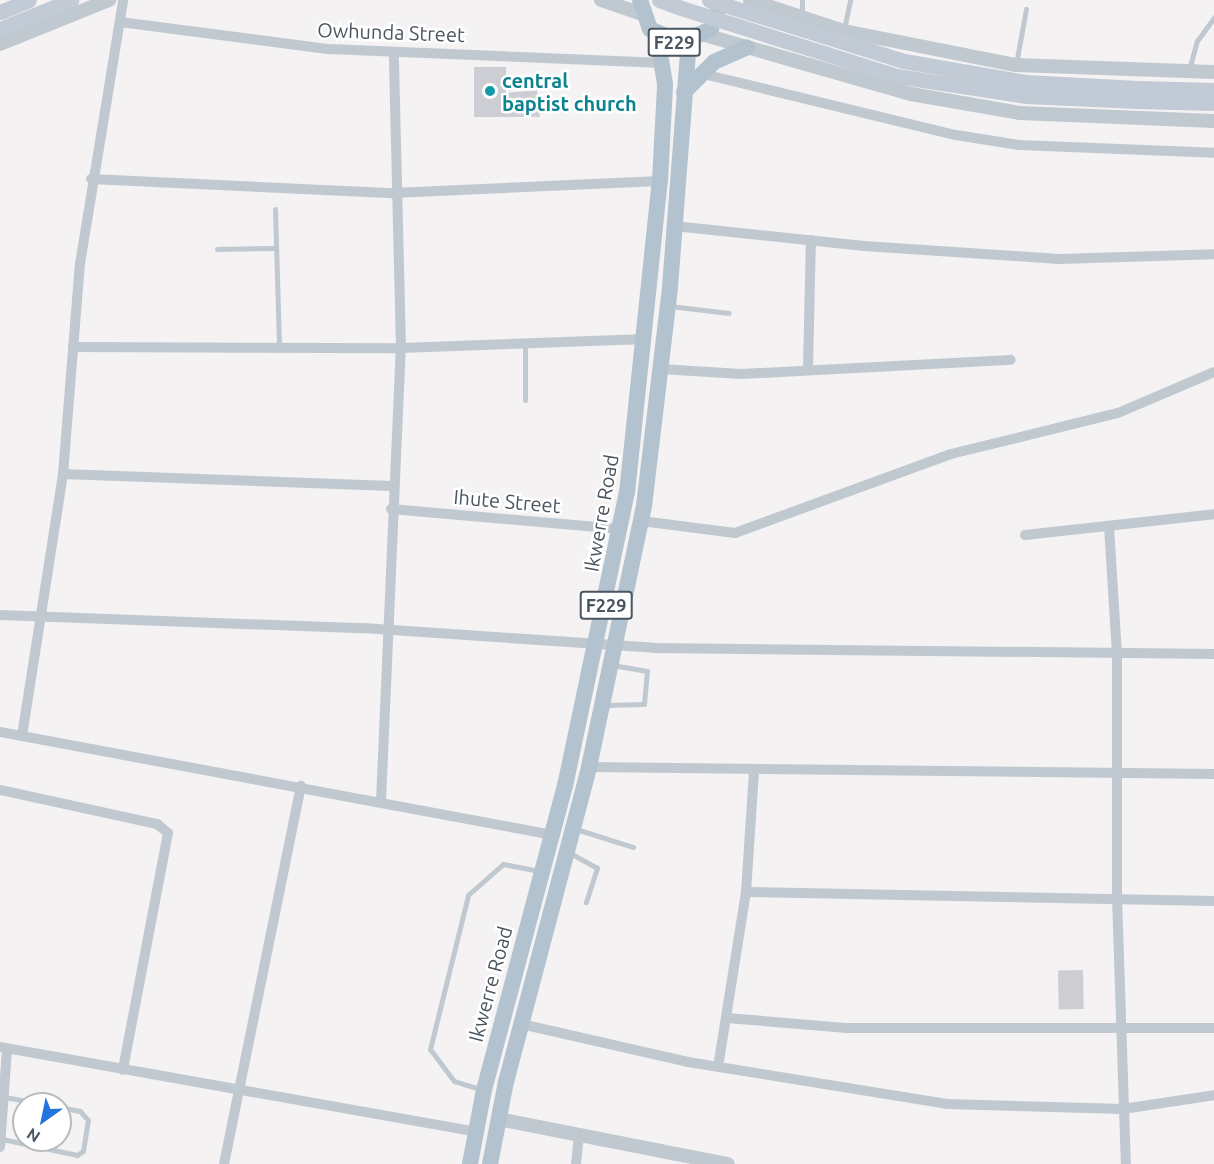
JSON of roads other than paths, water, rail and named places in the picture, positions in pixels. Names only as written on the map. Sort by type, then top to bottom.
[{"type":"main road","points":[[0,29],[71,0]]},
{"type":"main road","points":[[659,0],[897,76],[1026,96],[1137,95],[1214,90]]},
{"type":"main road","points":[[709,0],[904,61],[1025,82],[1214,103]]},
{"type":"main road","name":"F229","points":[[641,7],[657,35],[697,38],[716,22],[722,0]]},
{"type":"main road","points":[[0,12],[26,1]]},
{"type":"main road","name":"Ikwerre Road","points":[[470,1164],[484,1090],[553,834],[598,642],[620,529],[646,339],[660,181],[663,63],[657,35]]},
{"type":"main road","name":"Ikwerre Road","points":[[490,1164],[498,1119],[521,1024],[569,852],[589,767],[641,521],[662,369],[684,92],[697,38]]},
{"type":"main road","points":[[684,92],[699,73],[747,47]]},
{"type":"street","points":[[0,44],[109,0]]},
{"type":"street","points":[[22,736],[63,474],[73,348],[92,179],[123,0]]},
{"type":"street","points":[[601,0],[641,7]]},
{"type":"street","points":[[750,0],[844,31],[1016,66],[1214,72]]},
{"type":"street","points":[[794,62],[787,54],[787,37],[806,20]]},
{"type":"street","name":"Owhunda Street","points":[[120,22],[260,44],[394,53],[663,63]]},
{"type":"street","points":[[697,38],[747,47],[911,94],[1020,112],[1214,121]]},
{"type":"street","points":[[381,801],[392,486],[401,348],[393,193],[394,53]]},
{"type":"street","points":[[699,73],[956,135],[1019,145],[1214,153]]},
{"type":"street","points":[[92,179],[393,193],[660,181]]},
{"type":"street","points":[[674,226],[811,240],[1059,259],[1214,254]]},
{"type":"street","points":[[808,368],[811,240]]},
{"type":"street","points":[[73,348],[401,348],[646,339]]},
{"type":"street","points":[[662,369],[741,374],[808,368],[1011,360]]},
{"type":"street","points":[[641,521],[735,533],[951,454],[1118,413],[1214,372]]},
{"type":"street","points":[[63,474],[392,486]]},
{"type":"street","name":"Ihute Street","points":[[391,509],[620,529]]},
{"type":"street","points":[[1025,535],[1214,514]]},
{"type":"street","points":[[1109,527],[1117,654],[1117,897],[1122,1109],[1126,1164]]},
{"type":"street","points":[[0,615],[387,630],[617,643],[666,649],[1214,654]]},
{"type":"street","points":[[0,732],[553,834]]},
{"type":"street","points":[[589,767],[754,771],[1214,774]]},
{"type":"street","points":[[718,1067],[746,892],[754,771]]},
{"type":"street","points":[[224,1164],[301,786]]},
{"type":"street","points":[[0,790],[157,824],[168,833],[123,1070]]},
{"type":"street","points":[[746,892],[1117,897],[1214,901]]},
{"type":"street","points":[[727,1018],[845,1028],[1214,1028]]},
{"type":"street","points":[[521,1024],[718,1067],[947,1104],[1122,1109],[1214,1095]]},
{"type":"street","points":[[1,1143],[4,1097],[3,1048],[475,1132]]},
{"type":"street","points":[[498,1119],[728,1164]]},
{"type":"street","points":[[576,1164],[579,1134]]},
{"type":"lane","points":[[802,0],[806,20]]},
{"type":"lane","points":[[844,31],[850,0]]},
{"type":"lane","points":[[1016,66],[1026,9]]},
{"type":"lane","points":[[1189,72],[1197,41],[1214,18]]},
{"type":"lane","points":[[275,209],[279,349]]},
{"type":"lane","points":[[217,249],[276,248]]},
{"type":"lane","points":[[668,306],[729,313]]},
{"type":"lane","points":[[525,345],[525,400]]},
{"type":"lane","points":[[603,705],[639,708],[644,704],[647,671],[612,665]]},
{"type":"lane","points":[[574,829],[633,847]]},
{"type":"lane","points":[[569,852],[597,868],[586,902]]},
{"type":"lane","points":[[484,1090],[454,1081],[430,1049],[468,895],[503,864],[543,872]]},
{"type":"lane","points":[[4,1097],[12,1098]]},
{"type":"lane","points":[[58,1152],[77,1155],[83,1151],[88,1120],[80,1110],[72,1109]]},
{"type":"place","name":"central baptist church","points":[[490,91]]}]
